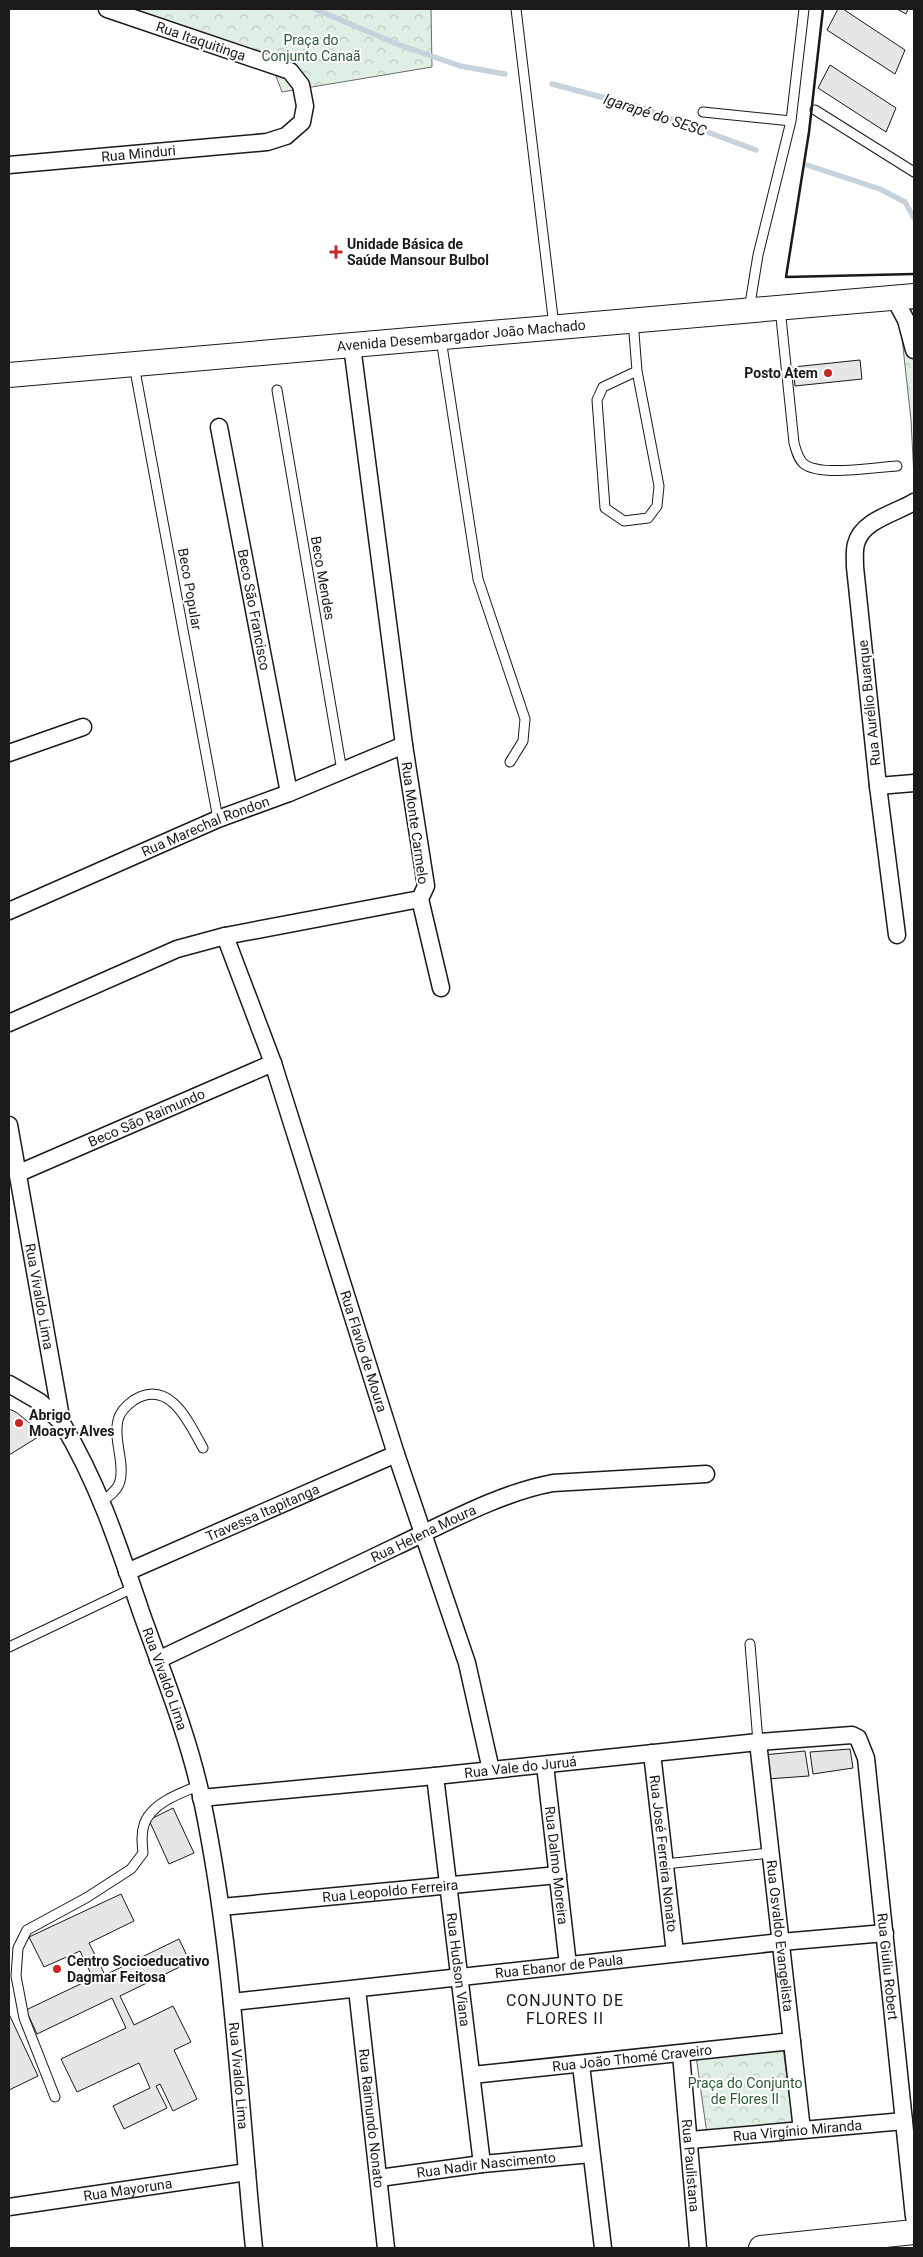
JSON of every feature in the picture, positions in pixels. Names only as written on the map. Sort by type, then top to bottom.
[{"type":"main road","name":"Avenida Desembargador João Machado","points":[[9,375],[904,297]]},
{"type":"main road","points":[[761,2248],[785,2247],[914,2232]]},
{"type":"street","name":"Rua Itaquitinga","points":[[107,9],[290,71],[301,85],[305,106],[302,122],[286,136],[267,142]]},
{"type":"street","name":"Rua Minduri","points":[[9,166],[267,142]]},
{"type":"street","points":[[904,297],[906,320],[914,350]]},
{"type":"street","name":"Rua Monte Carmelo","points":[[9,1023],[177,949],[225,936],[420,899],[426,886],[404,745],[352,346]]},
{"type":"street","name":"Beco São Francisco","points":[[219,427],[289,793]]},
{"type":"street","name":"Rua Aurélio Buarque","points":[[897,935],[878,786],[855,567],[856,544],[862,530],[914,502]]},
{"type":"street","points":[[9,753],[83,727]]},
{"type":"street","name":"Rua Marechal Rondon","points":[[9,911],[218,819],[289,793],[404,745]]},
{"type":"street","points":[[878,786],[914,783]]},
{"type":"street","points":[[420,899],[442,988]]},
{"type":"street","name":"Rua Flavio de Moura","points":[[225,936],[273,1062],[396,1454],[467,1663],[491,1770]]},
{"type":"street","name":"Beco São Raimundo","points":[[18,1174],[273,1062]]},
{"type":"street","name":"Rua Vivaldo Lima","points":[[9,1125],[62,1423],[83,1458],[103,1501],[185,1740],[200,1792],[221,1907],[232,2002],[254,2248]]},
{"type":"street","points":[[9,1384],[40,1402],[62,1423]]},
{"type":"street","name":"Travessa Itapitanga","points":[[127,1572],[396,1454]]},
{"type":"street","name":"Rua Helena Moura","points":[[158,1660],[512,1494],[553,1483],[706,1474]]},
{"type":"street","name":"Rua Giuliu Robert","points":[[840,1736],[852,1735],[858,1738],[866,1758],[914,2217]]},
{"type":"street","name":"Rua Vale do Juruá","points":[[200,1792],[435,1776],[758,1742],[840,1736]]},
{"type":"street","name":"Rua Osvaldo Evangelista","points":[[758,1742],[802,2130]]},
{"type":"street","name":"Rua José Ferreira Nonato","points":[[652,1753],[675,1953]]},
{"type":"street","name":"Rua Dalmo Moreira","points":[[545,1764],[568,1966]]},
{"type":"street","name":"Rua Hudson Viana","points":[[435,1776],[450,1887],[459,1978],[482,2164]]},
{"type":"street","name":"Rua Leopoldo Ferreira","points":[[221,1907],[450,1887],[558,1875]]},
{"type":"street","name":"Rua Ebanor de Paula","points":[[232,2002],[675,1953],[885,1933]]},
{"type":"street","name":"Rua Raimundo Nonato","points":[[357,1989],[386,2248]]},
{"type":"street","name":"Rua João Thomé Craveiro","points":[[472,2076],[792,2041]]},
{"type":"street","name":"Rua Paulistana","points":[[681,2054],[698,2248]]},
{"type":"street","points":[[581,2065],[603,2248]]},
{"type":"street","name":"Rua Virgínio Miranda","points":[[690,2140],[904,2121]]},
{"type":"street","name":"Rua Nadir Nascimento","points":[[379,2178],[482,2164],[591,2154]]},
{"type":"street","name":"Rua Mayoruna","points":[[9,2207],[247,2172]]},
{"type":"lane","points":[[516,9],[554,327]]},
{"type":"lane","points":[[749,310],[758,255],[791,121],[804,9]]},
{"type":"lane","points":[[815,110],[914,172]]},
{"type":"lane","points":[[704,112],[791,121]]},
{"type":"lane","points":[[780,308],[794,443],[798,456],[804,464],[828,470],[897,466]]},
{"type":"lane","points":[[633,320],[638,370],[659,486],[657,506],[648,518],[624,522],[605,508],[598,400],[604,388],[638,370]]},
{"type":"lane","points":[[441,338],[478,579],[525,719],[523,740],[510,762]]},
{"type":"lane","name":"Beco Popular","points":[[134,365],[218,819]]},
{"type":"lane","name":"Beco Mendes","points":[[276,390],[342,770]]},
{"type":"lane","points":[[103,1501],[115,1492],[120,1482],[116,1432],[118,1418],[126,1406],[141,1396],[158,1396],[171,1400],[184,1415],[203,1448]]},
{"type":"lane","points":[[9,1647],[133,1588]]},
{"type":"lane","points":[[750,1644],[758,1742]]},
{"type":"lane","points":[[55,2098],[24,2018],[16,1976],[18,1948],[27,1930],[131,1869],[143,1853],[142,1837],[144,1823],[154,1810],[177,1794],[200,1792]]},
{"type":"lane","points":[[664,1864],[770,1853]]},
{"type":"green space","name":"Praça do Conjunto Canaã","points":[[115,9],[431,9],[432,67],[282,92],[270,60]]},
{"type":"green space","points":[[914,309],[914,477],[911,420],[899,311]]},
{"type":"green space","name":"Praça do Conjunto de Flores II","points":[[783,2047],[793,2125],[707,2134],[696,2056]]},
{"type":"building","points":[[838,9],[843,9],[905,50],[895,74],[827,30]]},
{"type":"building","points":[[897,9],[908,9],[906,14]]},
{"type":"building","points":[[830,65],[896,108],[886,132],[818,88]]},
{"type":"building","name":"Posto Atem","points":[[860,360],[862,379],[795,386],[793,367]]},
{"type":"building","name":"Abrigo Moacyr Alves","points":[[9,1409],[16,1412],[43,1434],[9,1455]]},
{"type":"building","points":[[850,1749],[853,1768],[813,1774],[810,1752]]},
{"type":"building","points":[[805,1751],[809,1776],[767,1779],[763,1755]]},
{"type":"building","points":[[173,1808],[194,1853],[169,1864],[149,1820]]},
{"type":"building","points":[[121,1894],[134,1921],[89,1943],[105,1975],[179,1939],[190,1962],[120,1996],[134,2025],[173,2006],[191,2042],[174,2050],[197,2099],[173,2111],[160,2084],[156,2086],[167,2108],[124,2129],[113,2106],[150,2088],[139,2063],[77,2092],[61,2059],[126,2028],[112,1998],[37,2034],[26,2010],[93,1978],[80,1951],[44,1967],[29,1937]]},
{"type":"building","points":[[9,2014],[38,2076],[9,2090]]},
{"type":"waterway","name":"Igarapé do SESC","points":[[315,9],[397,44],[460,66],[505,74]]},
{"type":"waterway","name":"Igarapé do SESC","points":[[552,84],[639,107],[756,150]]},
{"type":"waterway","name":"Igarapé do SESC","points":[[807,165],[880,189],[905,202],[914,218]]},
{"type":"wall","points":[[823,9],[809,132],[786,277],[914,274]]},
{"type":"place","name":"Unidade Básica de Saúde Mansour Bulbol","points":[[336,252]]},
{"type":"place","name":"Posto Atem","points":[[828,373]]},
{"type":"place","name":"Abrigo Moacyr Alves","points":[[19,1423]]},
{"type":"place","name":"Centro Socioeducativo Dagmar Feitosa","points":[[57,1969]]},
{"type":"district","name":"CONJUNTO DE FLORES II","points":[[565,2009]]}]
